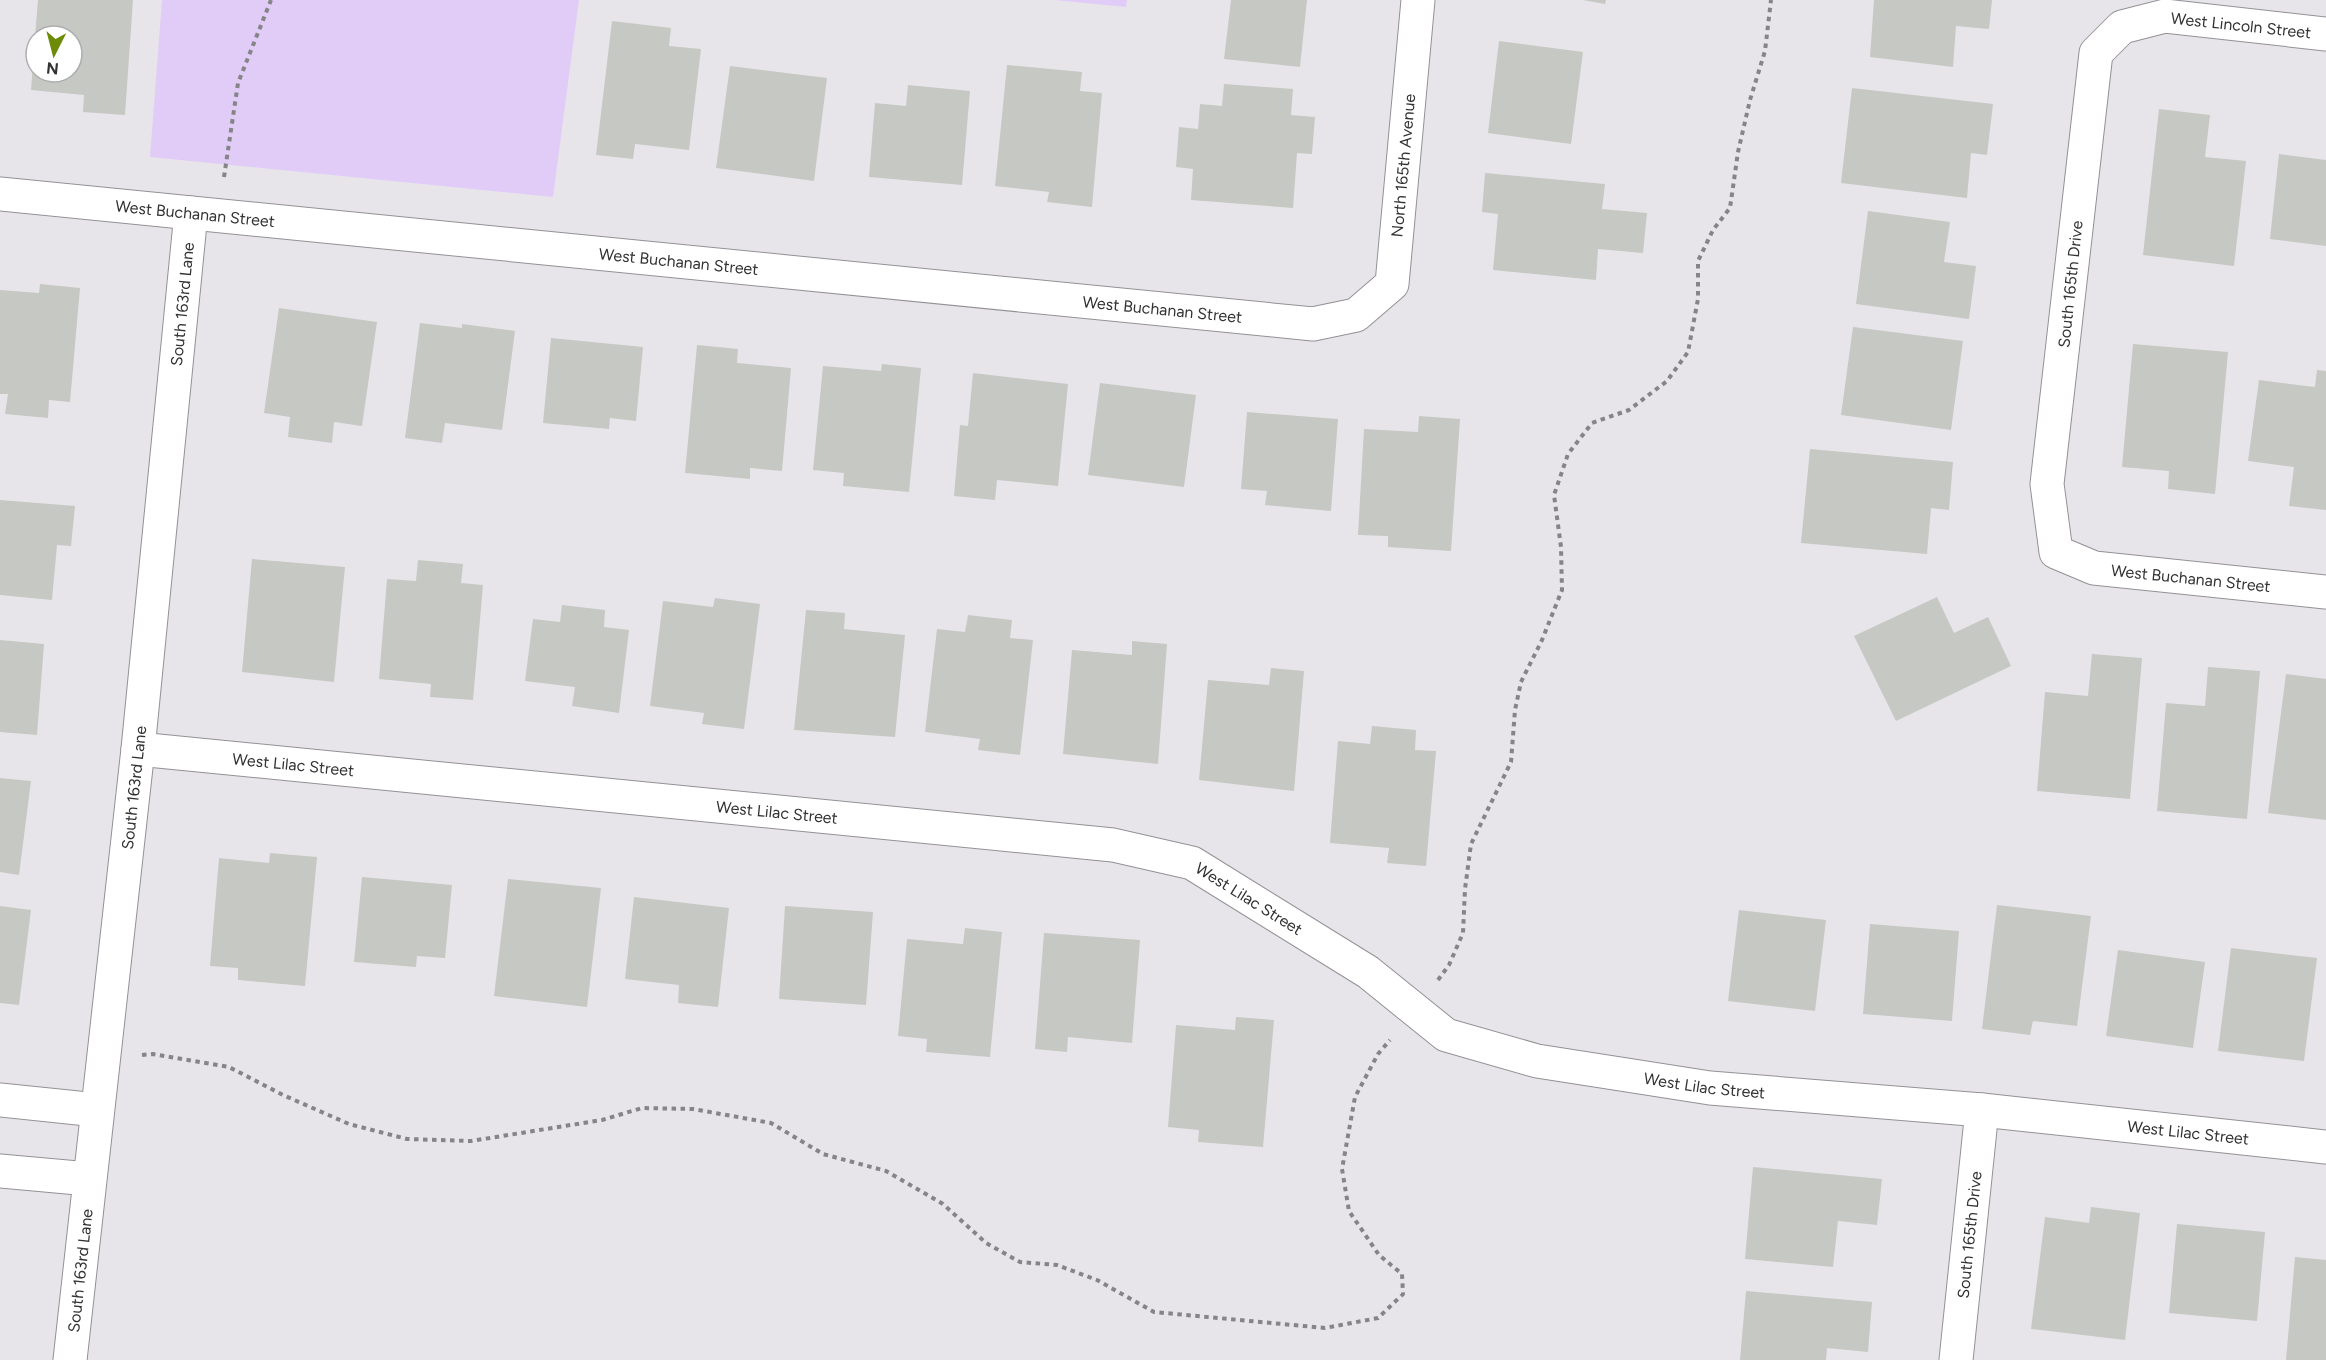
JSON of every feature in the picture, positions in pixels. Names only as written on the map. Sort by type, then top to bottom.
[{"type":"street","name":"North 165th Avenue","points":[[1356,315],[1392,284],[1418,0]]},
{"type":"street","name":"West Lincoln Street","points":[[2122,27],[2165,16],[2326,34]]},
{"type":"street","name":"South 165th Drive","points":[[2056,552],[2047,484],[2096,53],[2122,27]]},
{"type":"street","name":"West Buchanan Street","points":[[0,194],[1313,324],[1356,315]]},
{"type":"street","name":"South 163rd Lane","points":[[70,1360],[138,749],[205,215]]},
{"type":"street","name":"West Buchanan Street","points":[[2056,552],[2094,568],[2326,592]]},
{"type":"street","name":"West Lilac Street","points":[[138,749],[1113,845],[1192,863],[1368,972],[1446,1035],[1537,1061],[1710,1088],[1982,1110],[2326,1147]]},
{"type":"street","points":[[0,1100],[97,1110]]},
{"type":"street","name":"South 165th Drive","points":[[1956,1360],[1982,1110]]},
{"type":"street","points":[[0,1171],[89,1179]]},
{"type":"path","points":[[205,215],[238,83],[271,0]]},
{"type":"path","points":[[102,1058],[153,1054],[229,1067],[283,1095],[349,1124],[407,1139],[471,1141],[602,1120],[642,1108],[693,1109],[771,1123],[823,1154],[886,1171],[943,1204],[986,1243],[1020,1262],[1057,1265],[1097,1280],[1154,1312],[1325,1328],[1378,1318],[1403,1294],[1402,1274],[1379,1255],[1349,1211],[1342,1169],[1354,1097],[1378,1054],[1449,965],[1463,933],[1465,889],[1471,844],[1511,762],[1515,710],[1521,682],[1563,590],[1561,547],[1554,495],[1568,454],[1592,423],[1629,410],[1667,381],[1688,352],[1698,299],[1698,261],[1713,230],[1730,208],[1750,100],[1765,51],[1771,0]]},
{"type":"shaded area","points":[[162,0],[579,0],[553,197],[150,157]]},
{"type":"shaded area","points":[[1054,0],[1127,0],[1126,7]]},
{"type":"building","points":[[38,0],[133,0],[125,115],[83,112],[84,95],[31,90],[31,84],[84,84],[84,24],[36,24]]},
{"type":"building","points":[[1231,0],[1307,0],[1300,67],[1224,59]]},
{"type":"building","points":[[1583,0],[1606,0],[1605,4]]},
{"type":"building","points":[[1874,0],[1992,0],[1989,29],[1956,26],[1953,67],[1870,57]]},
{"type":"building","points":[[612,21],[671,28],[669,46],[701,49],[689,150],[635,144],[633,159],[596,155]]},
{"type":"building","points":[[1499,41],[1583,52],[1571,144],[1488,133]]},
{"type":"building","points":[[1007,65],[1082,72],[1080,91],[1102,93],[1092,207],[1047,202],[1049,192],[995,186]]},
{"type":"building","points":[[730,66],[827,78],[814,181],[716,168]]},
{"type":"building","points":[[1224,84],[1293,89],[1291,115],[1315,117],[1312,154],[1297,153],[1293,208],[1191,200],[1193,169],[1176,167],[1179,127],[1198,129],[1200,104],[1222,106]]},
{"type":"building","points":[[908,85],[970,91],[962,185],[869,177],[875,103],[906,106]]},
{"type":"building","points":[[1852,88],[1993,104],[1987,155],[1971,153],[1967,198],[1841,183]]},
{"type":"building","points":[[2159,109],[2210,115],[2205,157],[2246,161],[2234,266],[2143,255]]},
{"type":"building","points":[[2279,154],[2326,160],[2326,246],[2270,239]]},
{"type":"building","points":[[1485,173],[1605,184],[1602,209],[1647,213],[1643,253],[1598,249],[1596,280],[1493,270],[1498,214],[1482,212]]},
{"type":"building","points":[[1868,211],[1950,222],[1944,262],[1976,266],[1969,319],[1856,304]]},
{"type":"building","points":[[40,284],[80,288],[70,402],[49,400],[48,418],[5,414],[8,394],[0,394],[0,290],[39,293]]},
{"type":"building","points":[[279,308],[377,322],[362,426],[334,422],[332,443],[288,437],[290,417],[264,413]]},
{"type":"building","points":[[420,323],[462,328],[462,324],[515,331],[502,430],[445,423],[442,443],[405,438]]},
{"type":"building","points":[[1853,327],[1963,341],[1951,430],[1841,415]]},
{"type":"building","points":[[551,338],[643,347],[636,421],[610,418],[609,429],[543,423]]},
{"type":"building","points":[[2133,344],[2228,352],[2215,494],[2168,489],[2169,471],[2122,467]]},
{"type":"building","points":[[697,345],[738,349],[737,363],[791,368],[782,471],[750,468],[750,479],[685,473]]},
{"type":"building","points":[[882,364],[921,368],[909,492],[843,486],[844,473],[813,470],[823,366],[881,371]]},
{"type":"building","points":[[2317,370],[2326,371],[2326,510],[2289,506],[2294,467],[2248,461],[2259,380],[2315,387]]},
{"type":"building","points":[[973,373],[1068,384],[1058,486],[997,480],[995,500],[954,496],[960,425],[968,426]]},
{"type":"building","points":[[1100,383],[1196,395],[1184,487],[1088,475]]},
{"type":"building","points":[[1247,412],[1338,419],[1331,511],[1265,505],[1267,491],[1241,489]]},
{"type":"building","points":[[1419,416],[1460,419],[1451,551],[1388,547],[1388,536],[1358,535],[1364,429],[1418,432]]},
{"type":"building","points":[[1810,449],[1953,462],[1949,510],[1931,508],[1927,554],[1801,543]]},
{"type":"building","points":[[0,500],[75,506],[71,546],[57,545],[52,600],[0,595]]},
{"type":"building","points":[[252,559],[345,567],[334,682],[242,672]]},
{"type":"building","points":[[418,560],[463,564],[461,583],[483,585],[473,700],[430,697],[431,684],[379,679],[387,579],[416,581]]},
{"type":"building","points":[[1937,597],[1954,633],[1988,617],[2011,666],[1896,721],[1854,636]]},
{"type":"building","points":[[715,598],[760,604],[744,729],[702,724],[704,713],[650,706],[663,601],[713,607]]},
{"type":"building","points":[[562,605],[605,610],[604,627],[629,630],[619,713],[572,706],[575,687],[525,681],[533,619],[560,622]]},
{"type":"building","points":[[806,610],[845,613],[844,629],[905,635],[895,737],[794,730]]},
{"type":"building","points":[[968,615],[1012,620],[1010,638],[1033,640],[1020,755],[978,750],[980,739],[925,732],[937,629],[965,632]]},
{"type":"building","points":[[0,640],[44,644],[37,735],[0,732]]},
{"type":"building","points":[[1132,641],[1167,644],[1158,764],[1063,754],[1072,650],[1132,655]]},
{"type":"building","points":[[2092,654],[2142,658],[2130,799],[2037,791],[2045,692],[2088,696]]},
{"type":"building","points":[[2208,667],[2260,671],[2247,819],[2157,811],[2166,703],[2205,706]]},
{"type":"building","points":[[1271,668],[1304,671],[1294,791],[1199,780],[1208,680],[1269,685]]},
{"type":"building","points":[[2286,674],[2326,679],[2326,820],[2268,813]]},
{"type":"building","points":[[1372,726],[1416,730],[1415,750],[1436,751],[1426,866],[1387,863],[1389,848],[1330,843],[1338,741],[1370,744]]},
{"type":"building","points":[[0,778],[31,781],[19,875],[0,872]]},
{"type":"building","points":[[270,853],[317,857],[305,986],[238,980],[238,968],[210,966],[219,858],[269,863]]},
{"type":"building","points":[[362,877],[452,885],[445,958],[417,956],[416,967],[354,962]]},
{"type":"building","points":[[508,879],[601,888],[587,1007],[494,996]]},
{"type":"building","points":[[634,897],[729,908],[718,1007],[678,1003],[679,985],[625,979]]},
{"type":"building","points":[[1997,905],[2091,916],[2077,1026],[2033,1021],[2030,1035],[1982,1029]]},
{"type":"building","points":[[0,906],[31,910],[19,1005],[0,1003]]},
{"type":"building","points":[[785,906],[873,912],[866,1005],[779,999]]},
{"type":"building","points":[[1739,910],[1826,920],[1815,1011],[1728,1001]]},
{"type":"building","points":[[1870,924],[1959,931],[1952,1021],[1863,1014]]},
{"type":"building","points":[[965,928],[1002,932],[990,1057],[926,1052],[927,1039],[898,1036],[907,939],[963,944]]},
{"type":"building","points":[[1044,933],[1140,940],[1132,1043],[1068,1037],[1067,1052],[1035,1049]]},
{"type":"building","points":[[2231,948],[2317,958],[2304,1061],[2218,1051]]},
{"type":"building","points":[[2118,950],[2205,962],[2193,1048],[2106,1036]]},
{"type":"building","points":[[1236,1017],[1274,1020],[1263,1147],[1198,1142],[1199,1130],[1168,1127],[1176,1025],[1235,1030]]},
{"type":"building","points":[[1753,1167],[1882,1179],[1877,1225],[1838,1221],[1833,1267],[1745,1259]]},
{"type":"building","points":[[2091,1207],[2140,1213],[2125,1340],[2031,1329],[2045,1217],[2089,1223]]},
{"type":"building","points":[[2177,1224],[2265,1232],[2257,1321],[2169,1313]]},
{"type":"building","points":[[2295,1257],[2326,1260],[2326,1360],[2286,1360]]},
{"type":"building","points":[[1746,1291],[1872,1302],[1868,1352],[1827,1348],[1826,1360],[1740,1360]]}]
